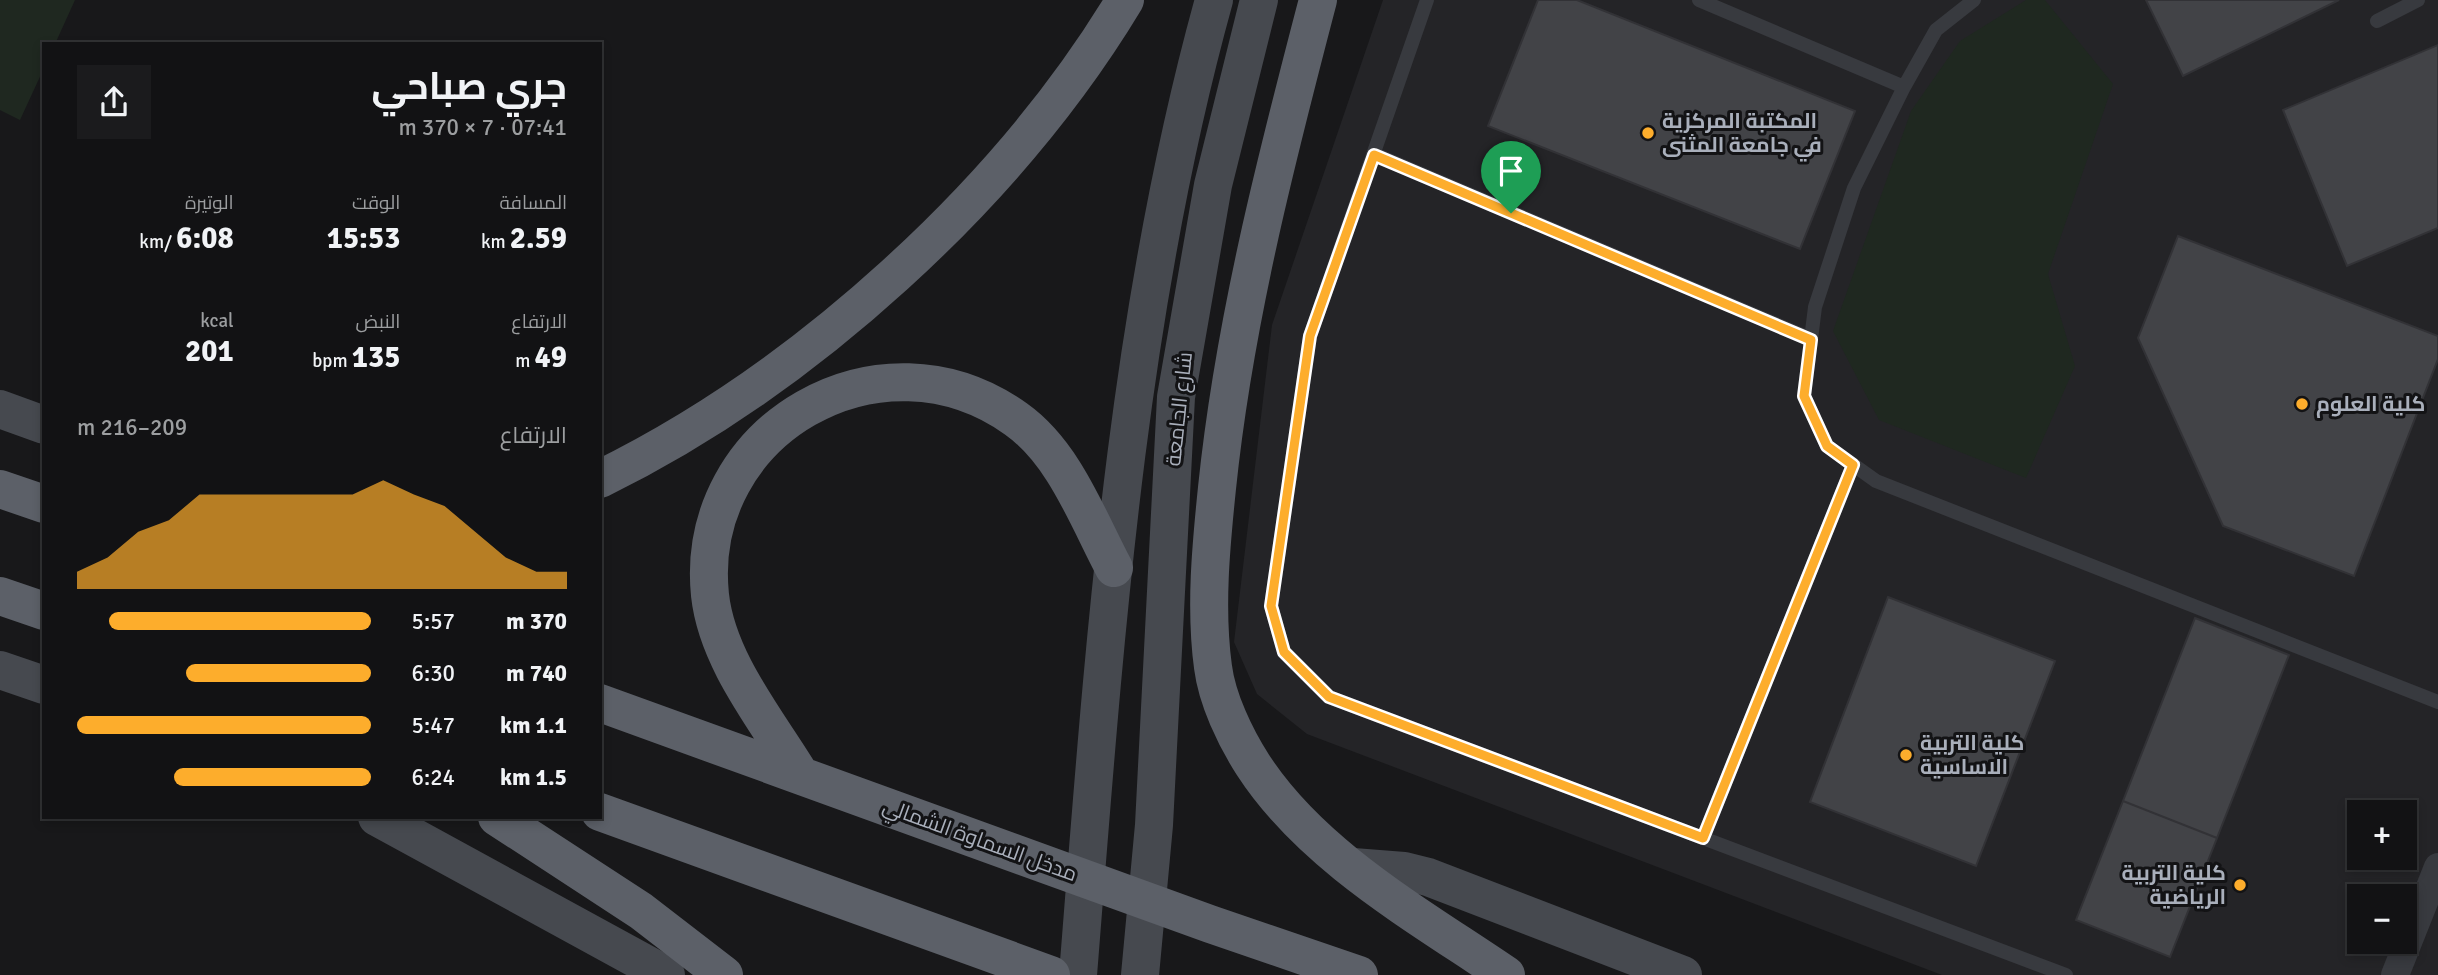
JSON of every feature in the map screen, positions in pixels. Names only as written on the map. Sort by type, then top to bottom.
[{"type":"highway","points":[[602,478],[746,394],[867,299],[1027,140],[1099,43],[1125,0]]},
{"type":"highway","points":[[1318,0],[1236,347],[1215,508],[1210,581],[1213,669],[1222,699],[1253,765],[1303,824],[1353,867],[1506,975]]},
{"type":"highway","points":[[799,773],[731,662],[717,627],[709,565],[719,515],[748,457],[796,413],[843,390],[876,383],[935,384],[983,401],[1014,417],[1038,436],[1065,476],[1114,568]]},
{"type":"highway","points":[[0,489],[42,503]]},
{"type":"highway","points":[[0,596],[42,610]]},
{"type":"highway","name":"مدخل السماوة الشمالي","points":[[602,704],[799,773],[1210,925],[1359,975]]},
{"type":"highway","points":[[602,812],[1051,975]]},
{"type":"highway","points":[[500,819],[641,911],[724,975]]},
{"type":"main road","points":[[1078,975],[1114,568],[1133,400],[1157,254],[1214,0]]},
{"type":"main road","name":"شارع الجامعة","points":[[1140,975],[1154,825],[1177,397],[1213,185],[1259,0]]},
{"type":"main road","points":[[0,409],[42,424]]},
{"type":"main road","points":[[0,670],[42,684]]},
{"type":"main road","points":[[381,819],[500,882],[586,934],[666,975]]},
{"type":"main road","points":[[1353,867],[1404,871],[1428,877],[1683,975]]},
{"type":"street","points":[[2395,975],[2438,867]]},
{"type":"lane","points":[[1427,0],[1310,336],[1271,606],[1284,652],[1329,697],[2066,975]]},
{"type":"lane","points":[[1699,0],[1904,87]]},
{"type":"lane","points":[[1974,0],[1936,30],[1904,87],[1854,188],[1815,307],[1804,396],[1827,446],[1876,481],[2438,702]]},
{"type":"lane","points":[[2377,21],[2418,0]]},
{"type":"lane","points":[[1374,155],[1811,340]]},
{"type":"lane","points":[[1703,838],[1853,465]]},
{"type":"shaded area","points":[[0,0],[75,0],[56,42],[42,42],[42,72],[20,120],[0,110]]},
{"type":"shaded area","points":[[1383,0],[2438,0],[2438,975],[1942,975],[1307,734],[1257,694],[1234,642],[1272,325]]},
{"type":"shaded area","points":[[2026,0],[2045,0],[2113,84],[2048,274],[2075,366],[2026,478],[1879,420],[1833,331],[1911,111],[1960,41]]},
{"type":"building","points":[[1538,0],[1577,0],[1855,111],[1800,249],[1488,126]]},
{"type":"building","points":[[2146,0],[2339,0],[2183,76]]},
{"type":"building","points":[[2438,45],[2438,228],[2347,266],[2283,110]]},
{"type":"building","points":[[2178,236],[2438,336],[2438,359],[2354,576],[2223,526],[2138,338]]},
{"type":"building","points":[[1888,597],[2055,661],[1976,866],[1810,802]]},
{"type":"building","points":[[2195,618],[2289,655],[2217,838],[2123,801]]},
{"type":"building","points":[[2123,801],[2217,838],[2170,957],[2076,920]]},
{"type":"place","name":"المكتبة المركزية في جامعة المثنى","points":[[1648,133]]},
{"type":"place","name":"كلية العلوم","points":[[2302,404]]},
{"type":"place","name":"كلية التربية الاساسية","points":[[1906,755]]},
{"type":"place","name":"كلية التربية الرياضية","points":[[2240,885]]},
{"type":"route","points":[[1374,155],[1511,213],[1811,340],[1804,396],[1827,446],[1853,465],[1703,838],[1329,697],[1284,652],[1271,606],[1310,336],[1374,155]]}]
